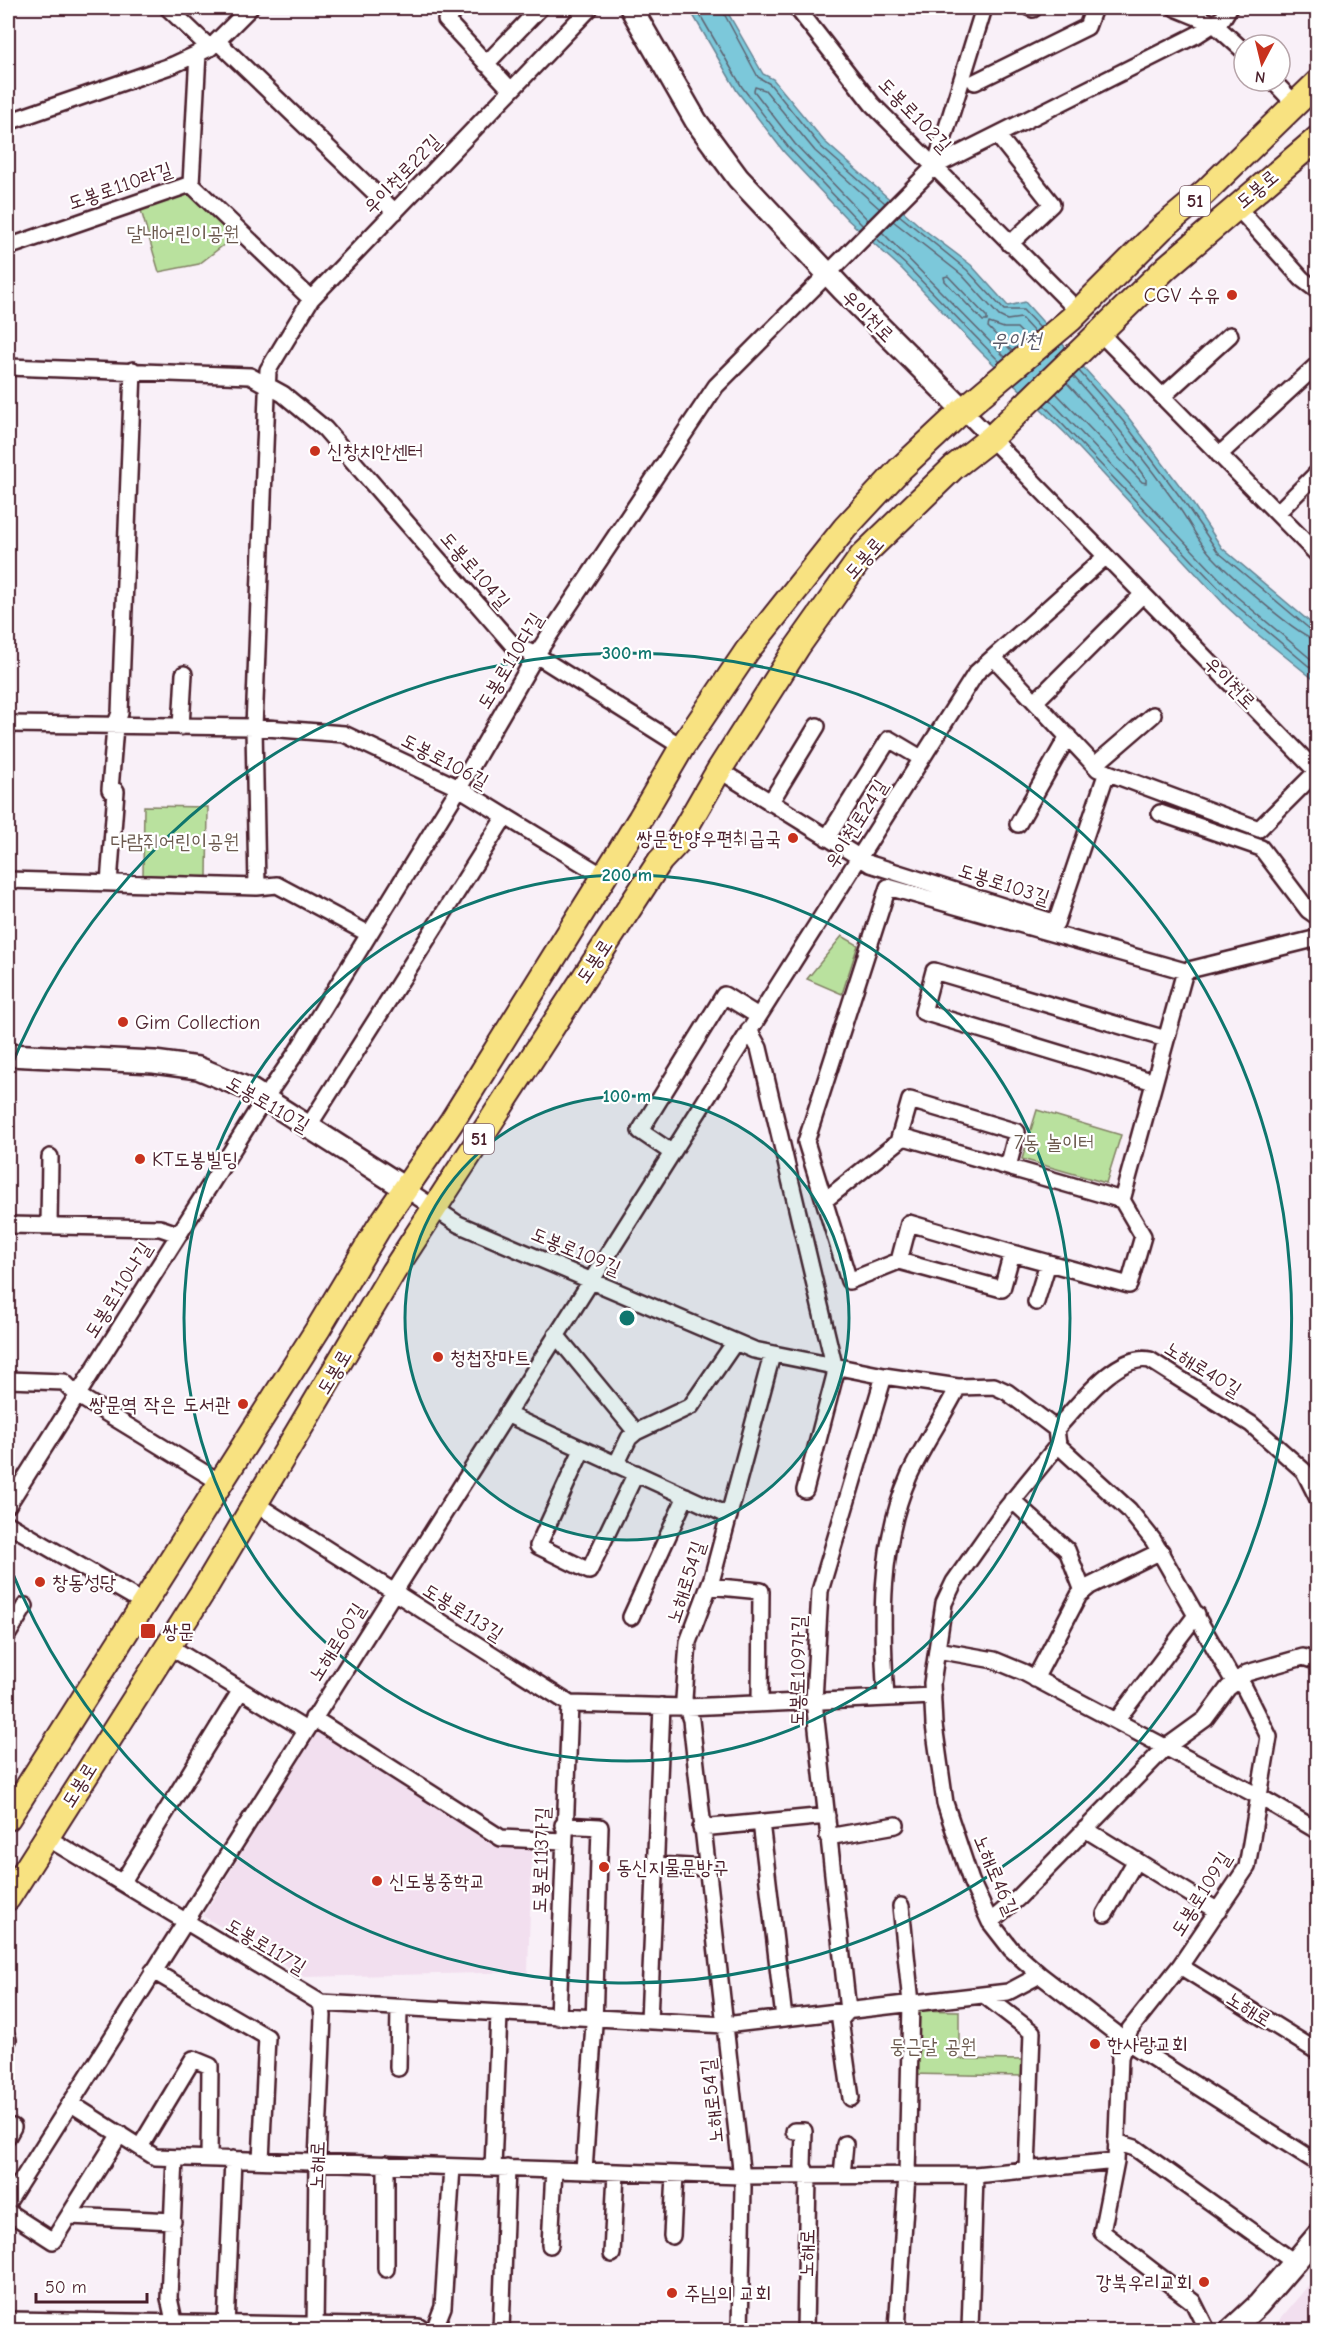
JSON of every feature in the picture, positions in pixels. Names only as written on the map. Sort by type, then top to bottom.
[{"type":"main road","name":"도봉로","points":[[1075,315],[1162,228],[1205,192],[1294,102],[1317,82]]},
{"type":"main road","name":"도봉로","points":[[8,1898],[256,1504],[393,1272],[576,988],[660,861],[676,843],[719,770],[798,646],[862,556],[954,467],[998,431],[1175,260],[1317,138]]},
{"type":"main road","name":"51","points":[[970,405],[1075,315]]},
{"type":"main road","name":"도봉로","points":[[8,1818],[318,1329],[379,1227],[452,1121],[682,747],[747,651],[845,528],[900,469],[970,405]]},
{"type":"street","points":[[168,8],[208,47],[395,212]]},
{"type":"street","points":[[8,123],[172,65],[208,47],[250,8]]},
{"type":"street","points":[[458,8],[446,20],[511,90]]},
{"type":"street","points":[[486,63],[540,8]]},
{"type":"street","name":"우이천로22길","points":[[265,384],[268,370],[311,299],[590,8]]},
{"type":"street","name":"우이천로","points":[[631,8],[668,75],[714,148],[738,178],[826,273],[998,431],[1105,556],[1317,772],[1259,829],[1101,769]]},
{"type":"street","name":"도봉로102길","points":[[797,8],[872,104],[932,169],[1010,244],[1075,315]]},
{"type":"street","points":[[932,169],[984,8]]},
{"type":"street","points":[[975,82],[1087,27],[1094,8]]},
{"type":"street","points":[[1175,8],[1214,24],[1232,40]]},
{"type":"street","points":[[932,169],[1214,24],[1223,18],[1229,8]]},
{"type":"street","points":[[191,184],[208,47]]},
{"type":"street","points":[[1285,93],[1294,102]]},
{"type":"street","points":[[998,136],[1052,204],[1010,244]]},
{"type":"street","name":"도봉로110다길","points":[[265,1098],[296,1053],[459,789],[536,655],[705,399],[826,273],[932,169]]},
{"type":"street","name":"도봉로110라길","points":[[8,247],[191,184],[311,299]]},
{"type":"street","points":[[1236,207],[1302,279],[1317,291]]},
{"type":"street","points":[[1163,396],[1230,335]]},
{"type":"street","points":[[1096,336],[1163,396],[1317,555]]},
{"type":"street","points":[[1219,455],[1317,364]]},
{"type":"street","name":"도봉로104길","points":[[8,367],[250,376],[283,394],[325,429],[513,645],[536,655],[682,747]]},
{"type":"street","points":[[109,883],[116,791],[110,790],[115,726],[120,714],[133,370]]},
{"type":"street","points":[[257,887],[254,727],[265,384]]},
{"type":"street","points":[[1277,513],[1317,472]]},
{"type":"street","name":"우이천로24길","points":[[591,1280],[976,673],[1105,556]]},
{"type":"street","points":[[1035,702],[1142,595]]},
{"type":"street","points":[[994,658],[1101,769],[1153,715]]},
{"type":"street","points":[[181,727],[184,674]]},
{"type":"street","name":"도봉로106길","points":[[8,724],[254,727],[344,734],[459,789],[603,876]]},
{"type":"street","points":[[770,803],[817,726]]},
{"type":"street","points":[[1018,824],[1068,736]]},
{"type":"street","points":[[826,838],[889,739],[921,759]]},
{"type":"street","name":"도봉로103길","points":[[719,770],[870,864],[1056,923],[1101,769]]},
{"type":"street","points":[[1160,813],[1261,848],[1308,910],[1317,917]]},
{"type":"street","points":[[308,1126],[504,818]]},
{"type":"street","points":[[8,880],[257,887],[278,885],[369,934]]},
{"type":"street","points":[[1012,1252],[1002,1289],[899,1261],[849,1281],[806,1142],[888,886],[1185,971],[1317,938]]},
{"type":"street","points":[[1154,1082],[923,1012],[934,971],[1166,1039]]},
{"type":"street","points":[[1122,1200],[1185,971]]},
{"type":"street","points":[[671,1152],[640,1131],[724,995],[758,1016]]},
{"type":"street","points":[[748,1030],[759,1048],[834,1365],[835,1375],[805,1490]]},
{"type":"street","name":"도봉로110길","points":[[8,1055],[177,1064],[223,1077],[265,1098],[406,1189]]},
{"type":"street","name":"도봉로110나길","points":[[8,1505],[265,1098]]},
{"type":"street","points":[[898,1142],[909,1100],[1017,1132],[1008,1167]]},
{"type":"street","points":[[824,1201],[904,1137],[1122,1200],[1143,1236],[1129,1286],[909,1223],[899,1261]]},
{"type":"street","points":[[49,1226],[50,1158]]},
{"type":"street","name":"도봉로109길","points":[[406,1189],[458,1224],[735,1342],[772,1354],[884,1376],[958,1387],[984,1385],[1007,1392],[1056,1429]]},
{"type":"street","points":[[8,1225],[160,1228],[178,1234]]},
{"type":"street","points":[[1036,1302],[1048,1263]]},
{"type":"street","name":"노해로60길","points":[[8,2202],[591,1280]]},
{"type":"street","points":[[556,1335],[636,1432]]},
{"type":"street","points":[[616,1465],[628,1438],[692,1406],[711,1382],[735,1342]]},
{"type":"street","name":"노해로54길","points":[[740,2331],[743,2187],[701,1828],[691,1720],[684,1699],[688,1642],[708,1586],[729,1515],[772,1354]]},
{"type":"street","name":"노해로40길","points":[[1056,1429],[1119,1366],[1133,1359],[1150,1360],[1251,1424],[1304,1471],[1317,1499]]},
{"type":"street","name":"도봉로109가길","points":[[848,2011],[814,1701],[820,1591],[884,1376]]},
{"type":"street","points":[[8,1380],[64,1382],[76,1395],[221,1483]]},
{"type":"street","points":[[886,1698],[886,1564],[897,1510],[910,1475],[958,1387]]},
{"type":"street","points":[[506,1414],[729,1515]]},
{"type":"street","points":[[1056,1429],[1058,1445]]},
{"type":"street","name":"도봉로109길","points":[[1058,1445],[1129,1510],[1161,1551],[1230,1675],[1244,1687],[1269,1737],[1247,1867],[1180,1966],[1130,2029],[1120,2057],[1116,2160],[1102,2232],[1193,2302],[1207,2331]]},
{"type":"street","name":"노해로46길","points":[[1058,1445],[1012,1500],[954,1582],[944,1603],[933,1695],[945,1803],[971,1881],[990,1922],[1011,1949],[1040,1975],[1125,2041],[1317,2163]]},
{"type":"street","points":[[582,1450],[538,1546],[589,1571],[636,1473]]},
{"type":"street","points":[[632,1617],[686,1496]]},
{"type":"street","points":[[1012,1500],[1067,1550],[1083,1591]]},
{"type":"street","name":"도봉로113길","points":[[256,1504],[570,1704]]},
{"type":"street","points":[[8,1524],[144,1603]]},
{"type":"street","points":[[1035,1679],[1083,1591],[1161,1551]]},
{"type":"street","points":[[708,1586],[761,1591],[760,1703]]},
{"type":"street","points":[[8,1634],[25,1606]]},
{"type":"street","points":[[1116,1721],[1197,1614]]},
{"type":"street","points":[[167,1646],[242,1690],[310,1724],[501,1838],[563,1841]]},
{"type":"street","points":[[937,1650],[994,1660],[1035,1679],[1260,1797],[1317,1831]]},
{"type":"street","points":[[990,1922],[1165,1748],[1205,1719],[1228,1688],[1247,1673],[1303,1657],[1317,1662]]},
{"type":"street","points":[[122,1883],[242,1690]]},
{"type":"street","points":[[570,1704],[686,1707],[933,1695]]},
{"type":"street","name":"도봉로113가길","points":[[558,2017],[563,1825],[570,1704]]},
{"type":"street","points":[[649,2021],[662,1706]]},
{"type":"street","points":[[701,1828],[827,1816]]},
{"type":"street","points":[[761,1822],[784,2018]]},
{"type":"street","points":[[563,1825],[600,1827],[594,2019],[584,2171]]},
{"type":"street","points":[[828,1837],[896,1825]]},
{"type":"street","points":[[1085,1829],[1218,1911]]},
{"type":"street","name":"도봉로117길","points":[[46,1837],[321,2003],[725,2025],[1008,1992],[1040,1975]]},
{"type":"street","points":[[1105,1914],[1136,1860]]},
{"type":"street","points":[[656,1865],[707,1868]]},
{"type":"street","points":[[897,2331],[907,2175],[911,2004],[901,1906]]},
{"type":"street","name":"노해로","points":[[1180,1966],[1317,2052]]},
{"type":"street","points":[[153,1971],[267,2037],[261,2160]]},
{"type":"street","points":[[984,1995],[1032,2032],[1027,2170]]},
{"type":"street","name":"노해로","points":[[315,2329],[317,2162],[323,2016],[321,2003]]},
{"type":"street","points":[[398,2068],[399,2008]]},
{"type":"street","points":[[848,2011],[840,2020],[851,2098]]},
{"type":"street","points":[[499,2014],[501,2331]]},
{"type":"street","points":[[140,2147],[193,2059],[210,2066],[209,2159]]},
{"type":"street","points":[[70,2103],[155,2157],[741,2176],[975,2175],[1116,2160]]},
{"type":"street","name":"노해로","points":[[794,2131],[804,2131],[803,2166],[808,2176],[805,2331]]},
{"type":"street","points":[[8,2212],[53,2241],[120,2134]]},
{"type":"street","points":[[1116,2142],[1135,2148],[1294,2262]]},
{"type":"street","points":[[842,2175],[845,2144]]},
{"type":"street","points":[[175,2158],[169,2298],[175,2328]]},
{"type":"street","points":[[226,2327],[233,2159]]},
{"type":"street","points":[[386,2164],[386,2269]]},
{"type":"street","points":[[434,2331],[443,2307],[452,2167]]},
{"type":"street","points":[[550,2245],[554,2170]]},
{"type":"street","points":[[612,2254],[616,2172]]},
{"type":"street","points":[[672,2236],[675,2174]]},
{"type":"street","points":[[970,2331],[975,2175]]},
{"type":"street","points":[[70,2216],[173,2221]]},
{"type":"street","points":[[1231,2331],[1317,2235]]},
{"type":"street","points":[[8,2323],[418,2331]]},
{"type":"shaded area","name":"신도봉중학교","points":[[318,1729],[497,1845],[532,1847],[528,1972],[304,1977],[203,1916]]},
{"type":"shaded area","points":[[1317,2275],[1317,2330],[1271,2330]]},
{"type":"green space","name":"달내어린이공원","points":[[188,190],[234,237],[199,264],[159,272],[140,207]]},
{"type":"green space","name":"다람쥐어린이공원","points":[[144,806],[208,807],[207,878],[143,876]]},
{"type":"green space","points":[[842,936],[858,945],[842,994],[807,979]]},
{"type":"green space","name":"7동 놀이터","points":[[1037,1110],[1121,1135],[1106,1183],[1022,1159]]},
{"type":"green space","name":"둥근달 공원","points":[[909,2010],[959,2011],[959,2059],[1023,2060],[1023,2076],[908,2074]]},
{"type":"water","name":"우이천","points":[[689,8],[725,8],[763,74],[773,79],[824,141],[922,228],[971,265],[1008,306],[1025,302],[1128,417],[1189,498],[1222,548],[1317,628],[1317,682],[1226,606],[1065,433],[981,352],[902,269],[847,219],[784,152],[737,91]]},
{"type":"place","name":"CGV 수유","points":[[1232,295]]},
{"type":"place","name":"신창치안센터","points":[[315,451]]},
{"type":"place","name":"쌍문한양우편취급국","points":[[793,838]]},
{"type":"place","name":"Gim Collection","points":[[123,1022]]},
{"type":"place","name":"KT도봉빌딩","points":[[140,1159]]},
{"type":"place","name":"청첩장마트","points":[[438,1357]]},
{"type":"place","name":"쌍문역 작은 도서관","points":[[243,1404]]},
{"type":"place","name":"창동성당","points":[[40,1582]]},
{"type":"place","name":"쌍문","points":[[148,1631]]},
{"type":"place","name":"동신지물문방구","points":[[604,1867]]},
{"type":"place","name":"신도봉중학교","points":[[377,1881]]},
{"type":"place","name":"한사랑교회","points":[[1095,2044]]},
{"type":"place","name":"강북우리교회","points":[[1204,2282]]},
{"type":"place","name":"주님의 교회","points":[[672,2293]]}]
